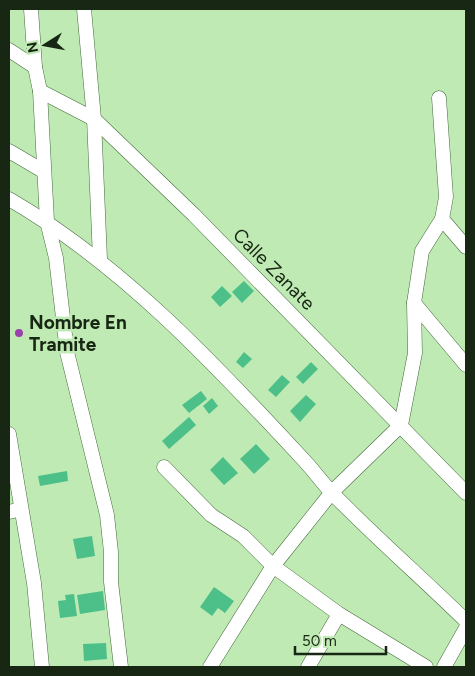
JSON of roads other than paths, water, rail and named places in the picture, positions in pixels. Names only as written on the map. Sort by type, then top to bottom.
[{"type":"street","points":[[31,9],[35,68],[40,91],[47,221],[56,258],[67,352],[107,515],[113,600],[121,667]]},
{"type":"street","points":[[84,9],[94,118],[100,259]]},
{"type":"street","points":[[9,50],[35,68]]},
{"type":"street","name":"Calle Zanate","points":[[40,91],[94,118],[194,215],[466,493]]},
{"type":"street","points":[[210,667],[273,566],[332,492],[401,425],[415,353],[414,303],[422,251],[442,219],[446,197],[439,98]]},
{"type":"street","points":[[9,151],[43,171]]},
{"type":"street","points":[[9,199],[47,221],[100,259],[176,328],[301,456],[332,492],[466,621]]},
{"type":"street","points":[[442,219],[466,247]]},
{"type":"street","points":[[414,303],[466,365]]},
{"type":"street","points":[[9,434],[15,510],[34,583],[42,667]]},
{"type":"street","points":[[164,467],[211,515],[243,536],[273,566],[339,614],[426,667]]},
{"type":"street","points":[[308,667],[339,614]]},
{"type":"street","points":[[444,667],[466,628]]},
{"type":"place","name":"Nombre En Tramite","points":[[19,333]]}]
